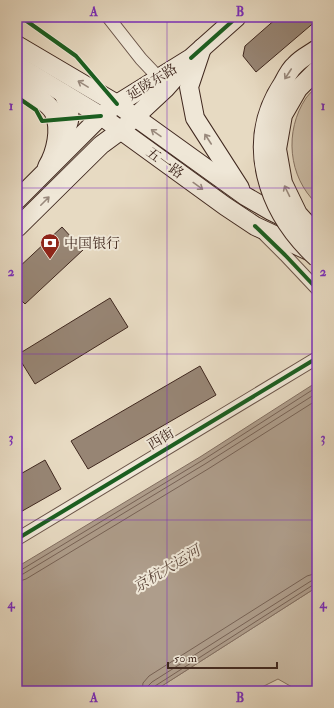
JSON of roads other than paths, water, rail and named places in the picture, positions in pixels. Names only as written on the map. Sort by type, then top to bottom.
[{"type":"main road","name":"延陵东路","points":[[17,200],[101,116],[116,104],[197,53],[237,17]]},
{"type":"main road","name":"五一路","points":[[17,45],[116,104],[245,196],[317,234]]},
{"type":"main road","points":[[317,49],[294,65],[275,95],[265,122],[262,157],[268,186],[288,224],[304,246],[317,258]]},
{"type":"main road","points":[[17,228],[101,145],[135,118],[165,89],[197,53]]},
{"type":"main road","points":[[197,53],[189,87],[195,118],[245,196]]},
{"type":"main road","name":"五一路","points":[[17,65],[101,116],[255,226],[317,255]]},
{"type":"main road","points":[[317,70],[298,89],[283,115],[277,149],[283,183],[298,214],[317,234]]},
{"type":"main road","points":[[17,84],[43,102],[54,112],[57,133],[53,157]]},
{"type":"main road","points":[[40,177],[53,157],[70,118],[69,105],[63,93]]},
{"type":"street","points":[[108,17],[141,59],[159,78]]},
{"type":"street","points":[[255,226],[285,254],[317,289]]},
{"type":"street","name":"西街","points":[[17,539],[317,358]]},
{"type":"water","name":"京杭大运河","points":[[317,382],[317,587],[154,691],[17,691],[17,567],[200,457]]},
{"type":"place","name":"中国银行","points":[[50,260]]}]
